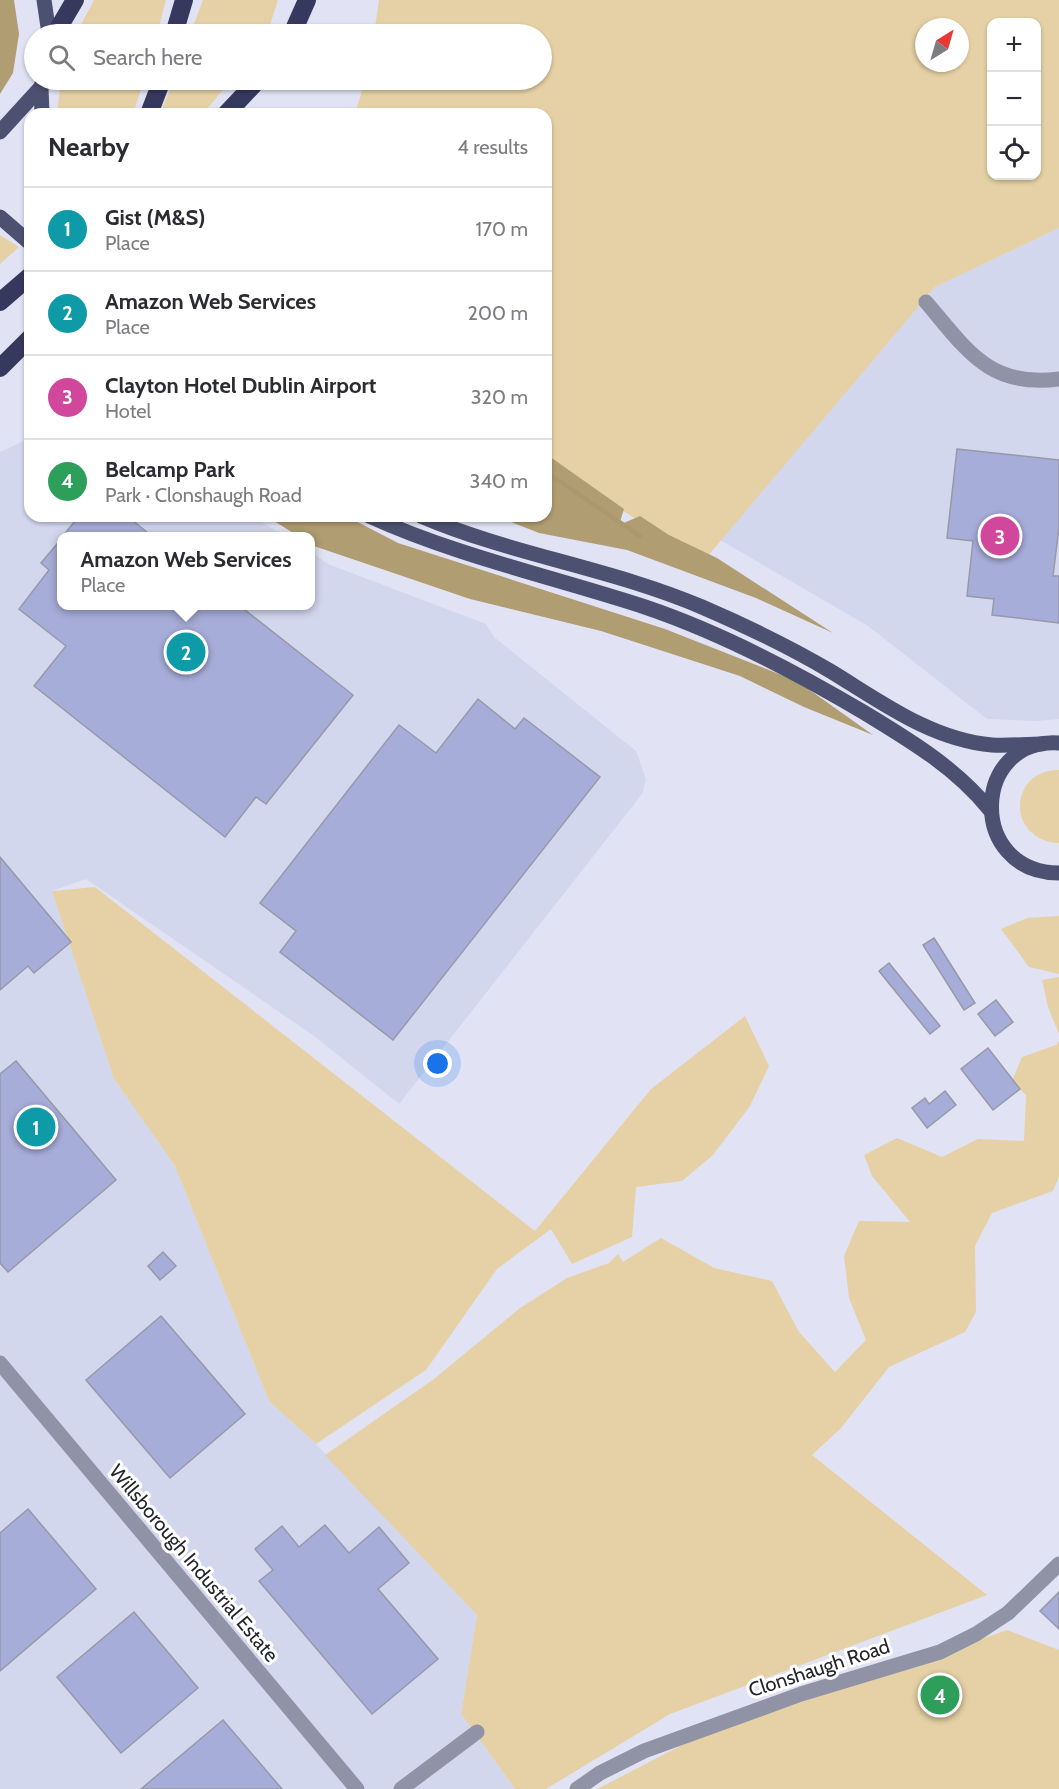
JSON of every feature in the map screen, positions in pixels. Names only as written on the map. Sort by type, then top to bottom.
[{"type":"highway","points":[[61,24],[75,0]]},
{"type":"highway","points":[[177,24],[184,0]]},
{"type":"highway","points":[[296,24],[307,0]]},
{"type":"highway","points":[[151,108],[158,90]]},
{"type":"highway","points":[[232,108],[249,90]]},
{"type":"highway","points":[[0,302],[24,281]]},
{"type":"highway","points":[[0,368],[24,344]]},
{"type":"main road","points":[[44,0],[48,24]]},
{"type":"main road","points":[[0,132],[36,90]]},
{"type":"main road","points":[[42,90],[42,108]]},
{"type":"main road","points":[[0,217],[24,238]]},
{"type":"main road","points":[[384,522],[441,544],[647,608],[728,640],[813,682],[929,753],[973,789],[990,810],[998,839],[1015,859],[1037,870],[1059,873]]},
{"type":"main road","points":[[435,522],[466,535],[633,583],[701,607],[785,646],[876,700],[934,730],[991,745],[1059,743]]},
{"type":"main road","points":[[990,810],[994,784],[1008,763],[1029,748],[1042,744]]},
{"type":"street","points":[[926,302],[967,350],[989,368],[1014,380],[1059,379]]},
{"type":"street","name":"Willsborough Industrial Estate","points":[[0,1363],[357,1789]]},
{"type":"street","name":"Clonshaugh Road","points":[[577,1789],[600,1773],[644,1751],[801,1694],[940,1652],[1008,1613],[1059,1564]]},
{"type":"street","points":[[401,1789],[477,1732]]},
{"type":"shaded area","points":[[0,0],[14,0],[19,34],[13,73],[0,94]]},
{"type":"shaded area","points":[[94,0],[166,0],[160,24],[81,24]]},
{"type":"shaded area","points":[[203,0],[278,0],[270,24],[194,24]]},
{"type":"shaded area","points":[[379,0],[1059,0],[1059,228],[935,287],[707,557],[664,538],[552,463],[552,108],[357,108],[362,90],[552,90],[552,24],[375,24]]},
{"type":"shaded area","points":[[60,90],[141,90],[135,108],[58,108]]},
{"type":"shaded area","points":[[170,90],[223,90],[208,108],[162,108]]},
{"type":"shaded area","points":[[1059,228],[1059,719],[1038,721],[987,719],[868,626],[720,540],[935,287]]},
{"type":"shaded area","points":[[0,235],[19,247],[0,264]]},
{"type":"shaded area","points":[[24,441],[24,522],[261,522],[278,532],[57,532],[57,610],[315,610],[315,555],[328,564],[486,624],[494,637],[636,751],[646,779],[642,794],[399,1104],[314,1036],[86,879],[52,891],[114,1079],[175,1166],[269,1401],[316,1444],[477,1615],[461,1714],[515,1789],[0,1789],[0,452]]},
{"type":"shaded area","points":[[552,458],[624,509],[619,525],[640,516],[669,535],[717,558],[833,633],[756,598],[627,550],[539,533],[511,522],[552,522]]},
{"type":"shaded area","points":[[276,522],[358,522],[398,543],[665,629],[797,681],[873,735],[804,707],[740,676],[601,631],[470,599],[315,546],[315,532],[292,532]]},
{"type":"shaded area","points":[[1059,770],[1059,843],[1042,839],[1029,830],[1022,819],[1020,805],[1023,792],[1030,781],[1042,773]]},
{"type":"shaded area","points":[[95,887],[535,1231],[651,1089],[745,1016],[769,1066],[750,1106],[713,1155],[682,1181],[636,1187],[632,1237],[572,1264],[551,1229],[497,1269],[426,1370],[316,1444],[269,1401],[175,1166],[114,1079],[52,891]]},
{"type":"shaded area","points":[[1059,916],[1059,974],[1029,967],[1001,929],[1027,918]]},
{"type":"shaded area","points":[[1059,977],[1059,1034],[1048,1007],[1042,980]]},
{"type":"shaded area","points":[[1059,1041],[1059,1177],[1053,1191],[992,1213],[975,1246],[976,1312],[965,1332],[889,1367],[841,1428],[812,1455],[987,1595],[670,1714],[546,1789],[515,1789],[461,1714],[477,1615],[325,1455],[434,1379],[520,1308],[567,1278],[609,1263],[618,1254],[623,1262],[661,1238],[714,1268],[772,1281],[799,1332],[835,1372],[866,1340],[849,1298],[844,1256],[859,1221],[910,1222],[872,1176],[864,1155],[897,1138],[942,1157],[978,1139],[1024,1141],[1026,1095],[1012,1081],[1022,1057],[1056,1045]]},
{"type":"shaded area","points":[[1007,1630],[1059,1650],[1059,1789],[597,1789],[692,1740]]},
{"type":"building","points":[[957,449],[1059,460],[1059,527],[1053,576],[1059,576],[1059,623],[992,615],[994,599],[967,596],[973,541],[947,538]]},
{"type":"building","points":[[74,522],[134,522],[147,532],[66,532]]},
{"type":"building","points":[[57,544],[57,610],[245,610],[353,695],[266,804],[256,797],[225,837],[34,686],[66,646],[19,609],[49,570],[41,563]]},
{"type":"building","points":[[478,699],[515,729],[524,718],[600,777],[393,1040],[280,952],[296,931],[260,903],[399,725],[436,753]]},
{"type":"building","points":[[0,857],[71,942],[34,973],[28,966],[0,990]]},
{"type":"building","points":[[934,938],[975,1003],[964,1010],[923,945]]},
{"type":"building","points":[[889,963],[940,1026],[930,1034],[879,971]]},
{"type":"building","points":[[996,1000],[1013,1022],[995,1036],[978,1014]]},
{"type":"building","points":[[988,1048],[1020,1089],[993,1110],[961,1069]]},
{"type":"building","points":[[16,1061],[116,1180],[8,1272],[0,1263],[0,1074]]},
{"type":"building","points":[[945,1091],[956,1105],[927,1128],[912,1108],[925,1098],[929,1104]]},
{"type":"building","points":[[163,1252],[176,1266],[160,1280],[148,1266]]},
{"type":"building","points":[[161,1316],[245,1414],[170,1478],[86,1380]]},
{"type":"building","points":[[28,1509],[96,1589],[0,1671],[0,1533]]},
{"type":"building","points":[[325,1525],[349,1553],[379,1527],[409,1563],[378,1589],[438,1659],[372,1714],[259,1581],[273,1570],[255,1549],[282,1526],[299,1547]]},
{"type":"building","points":[[1059,1592],[1059,1629],[1040,1611]]},
{"type":"building","points":[[134,1612],[198,1688],[121,1753],[57,1677]]},
{"type":"building","points":[[223,1720],[282,1789],[141,1789]]},
{"type":"waterway","points":[[552,476],[640,536]]},
{"type":"place","name":"Clayton Hotel Dublin Airport","points":[[1000,536]]},
{"type":"place","name":"Amazon Web Services","points":[[186,652]]},
{"type":"place","name":"Gist (M&S)","points":[[36,1127]]},
{"type":"place","name":"Belcamp Park","points":[[940,1695]]}]
